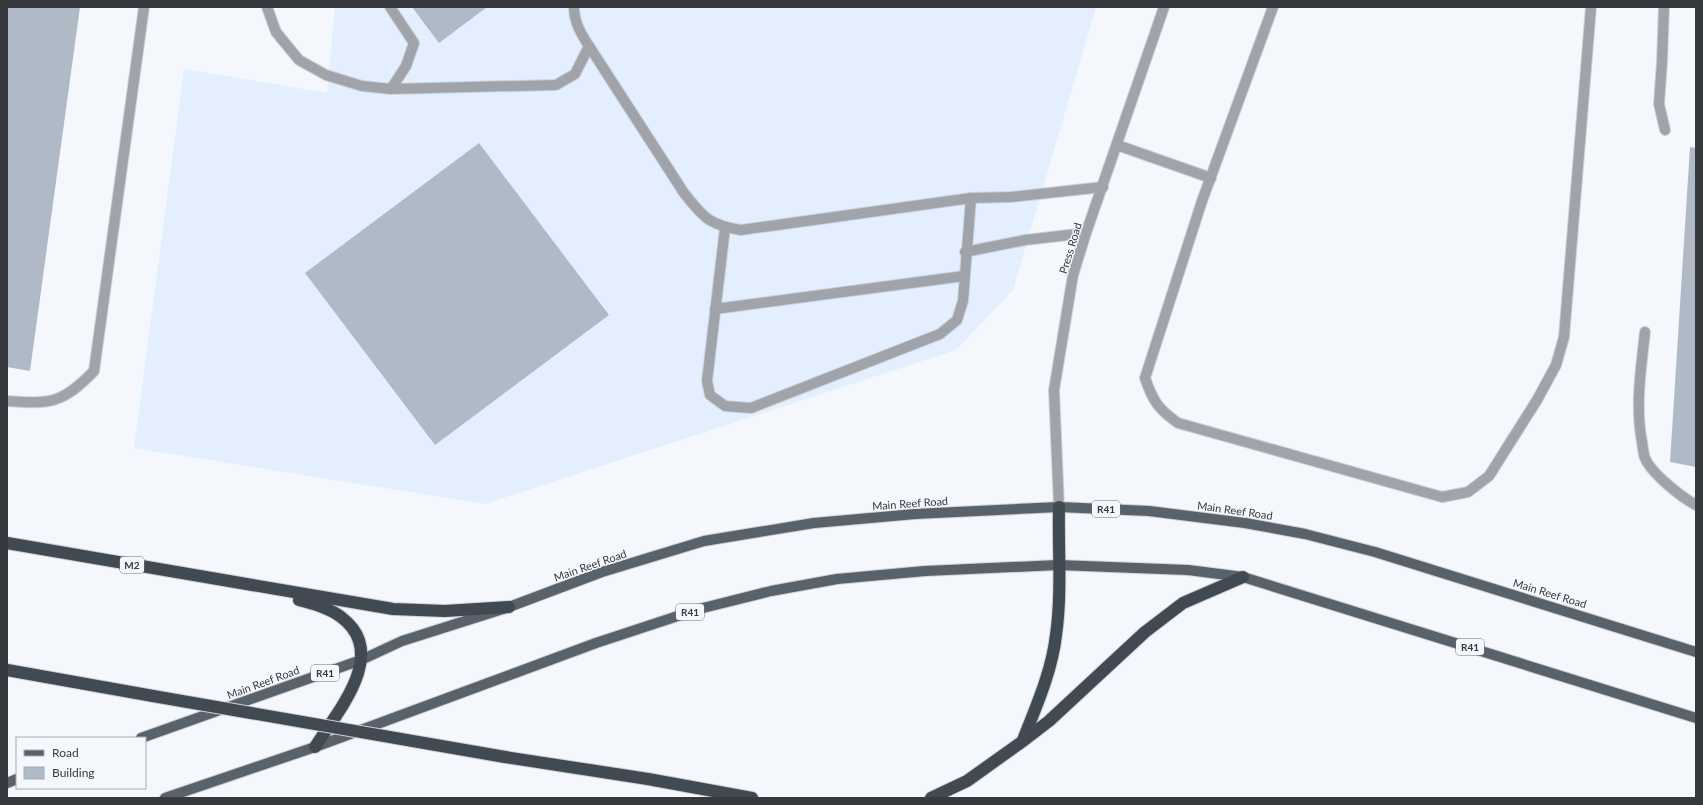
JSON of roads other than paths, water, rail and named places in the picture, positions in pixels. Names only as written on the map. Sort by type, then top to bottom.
[{"type":"highway","points":[[1023,741],[1040,695],[1056,637],[1059,609],[1059,507]]},
{"type":"highway","name":"M2","points":[[7,543],[258,587]]},
{"type":"highway","points":[[931,798],[967,781],[1023,741],[1049,720],[1145,632],[1176,608],[1214,588],[1243,577]]},
{"type":"highway","points":[[258,587],[393,609],[420,611],[509,607]]},
{"type":"highway","points":[[258,587],[324,608],[341,616],[351,627],[359,640],[361,660],[359,674],[354,687],[315,747]]},
{"type":"highway","points":[[7,670],[505,757],[648,779],[752,798]]},
{"type":"main road","name":"Main Reef Road","points":[[144,737],[361,660],[402,641],[509,607],[602,572],[704,541],[814,522],[915,514],[1059,507],[1149,511],[1245,523],[1305,534],[1375,552],[1696,652]]},
{"type":"main road","name":"R41","points":[[165,798],[315,747],[596,644],[699,609],[771,592],[837,579],[925,571],[1058,565],[1188,570],[1243,577],[1696,718]]},
{"type":"street","points":[[7,401],[41,403],[59,400],[79,387],[94,371],[144,7]]},
{"type":"street","points":[[267,7],[276,32],[299,60],[326,75],[362,86],[391,89],[556,85],[575,74],[589,46]]},
{"type":"street","points":[[390,7],[414,43],[406,66],[391,89]]},
{"type":"street","points":[[574,7],[574,15],[578,29],[684,193],[700,212],[713,223],[725,228],[742,230],[971,198],[1011,197],[1103,187]]},
{"type":"street","name":"Press Road","points":[[1059,507],[1054,390],[1074,275],[1086,233],[1164,7]]},
{"type":"street","points":[[1273,7],[1211,178],[1145,378],[1153,400],[1163,413],[1178,423],[1442,497],[1468,492],[1489,476],[1537,400],[1556,365],[1564,337],[1591,7]]},
{"type":"street","points":[[1664,7],[1659,104],[1665,130]]},
{"type":"street","points":[[1117,145],[1211,178]]},
{"type":"street","points":[[725,228],[707,381],[710,395],[725,406],[751,408],[940,334],[957,320],[963,301],[965,252],[971,198]]},
{"type":"street","points":[[965,252],[1025,240],[1086,233]]},
{"type":"street","points":[[716,309],[964,276]]},
{"type":"street","points":[[1645,332],[1639,388],[1639,427],[1645,458],[1663,480],[1686,500],[1696,505]]}]
